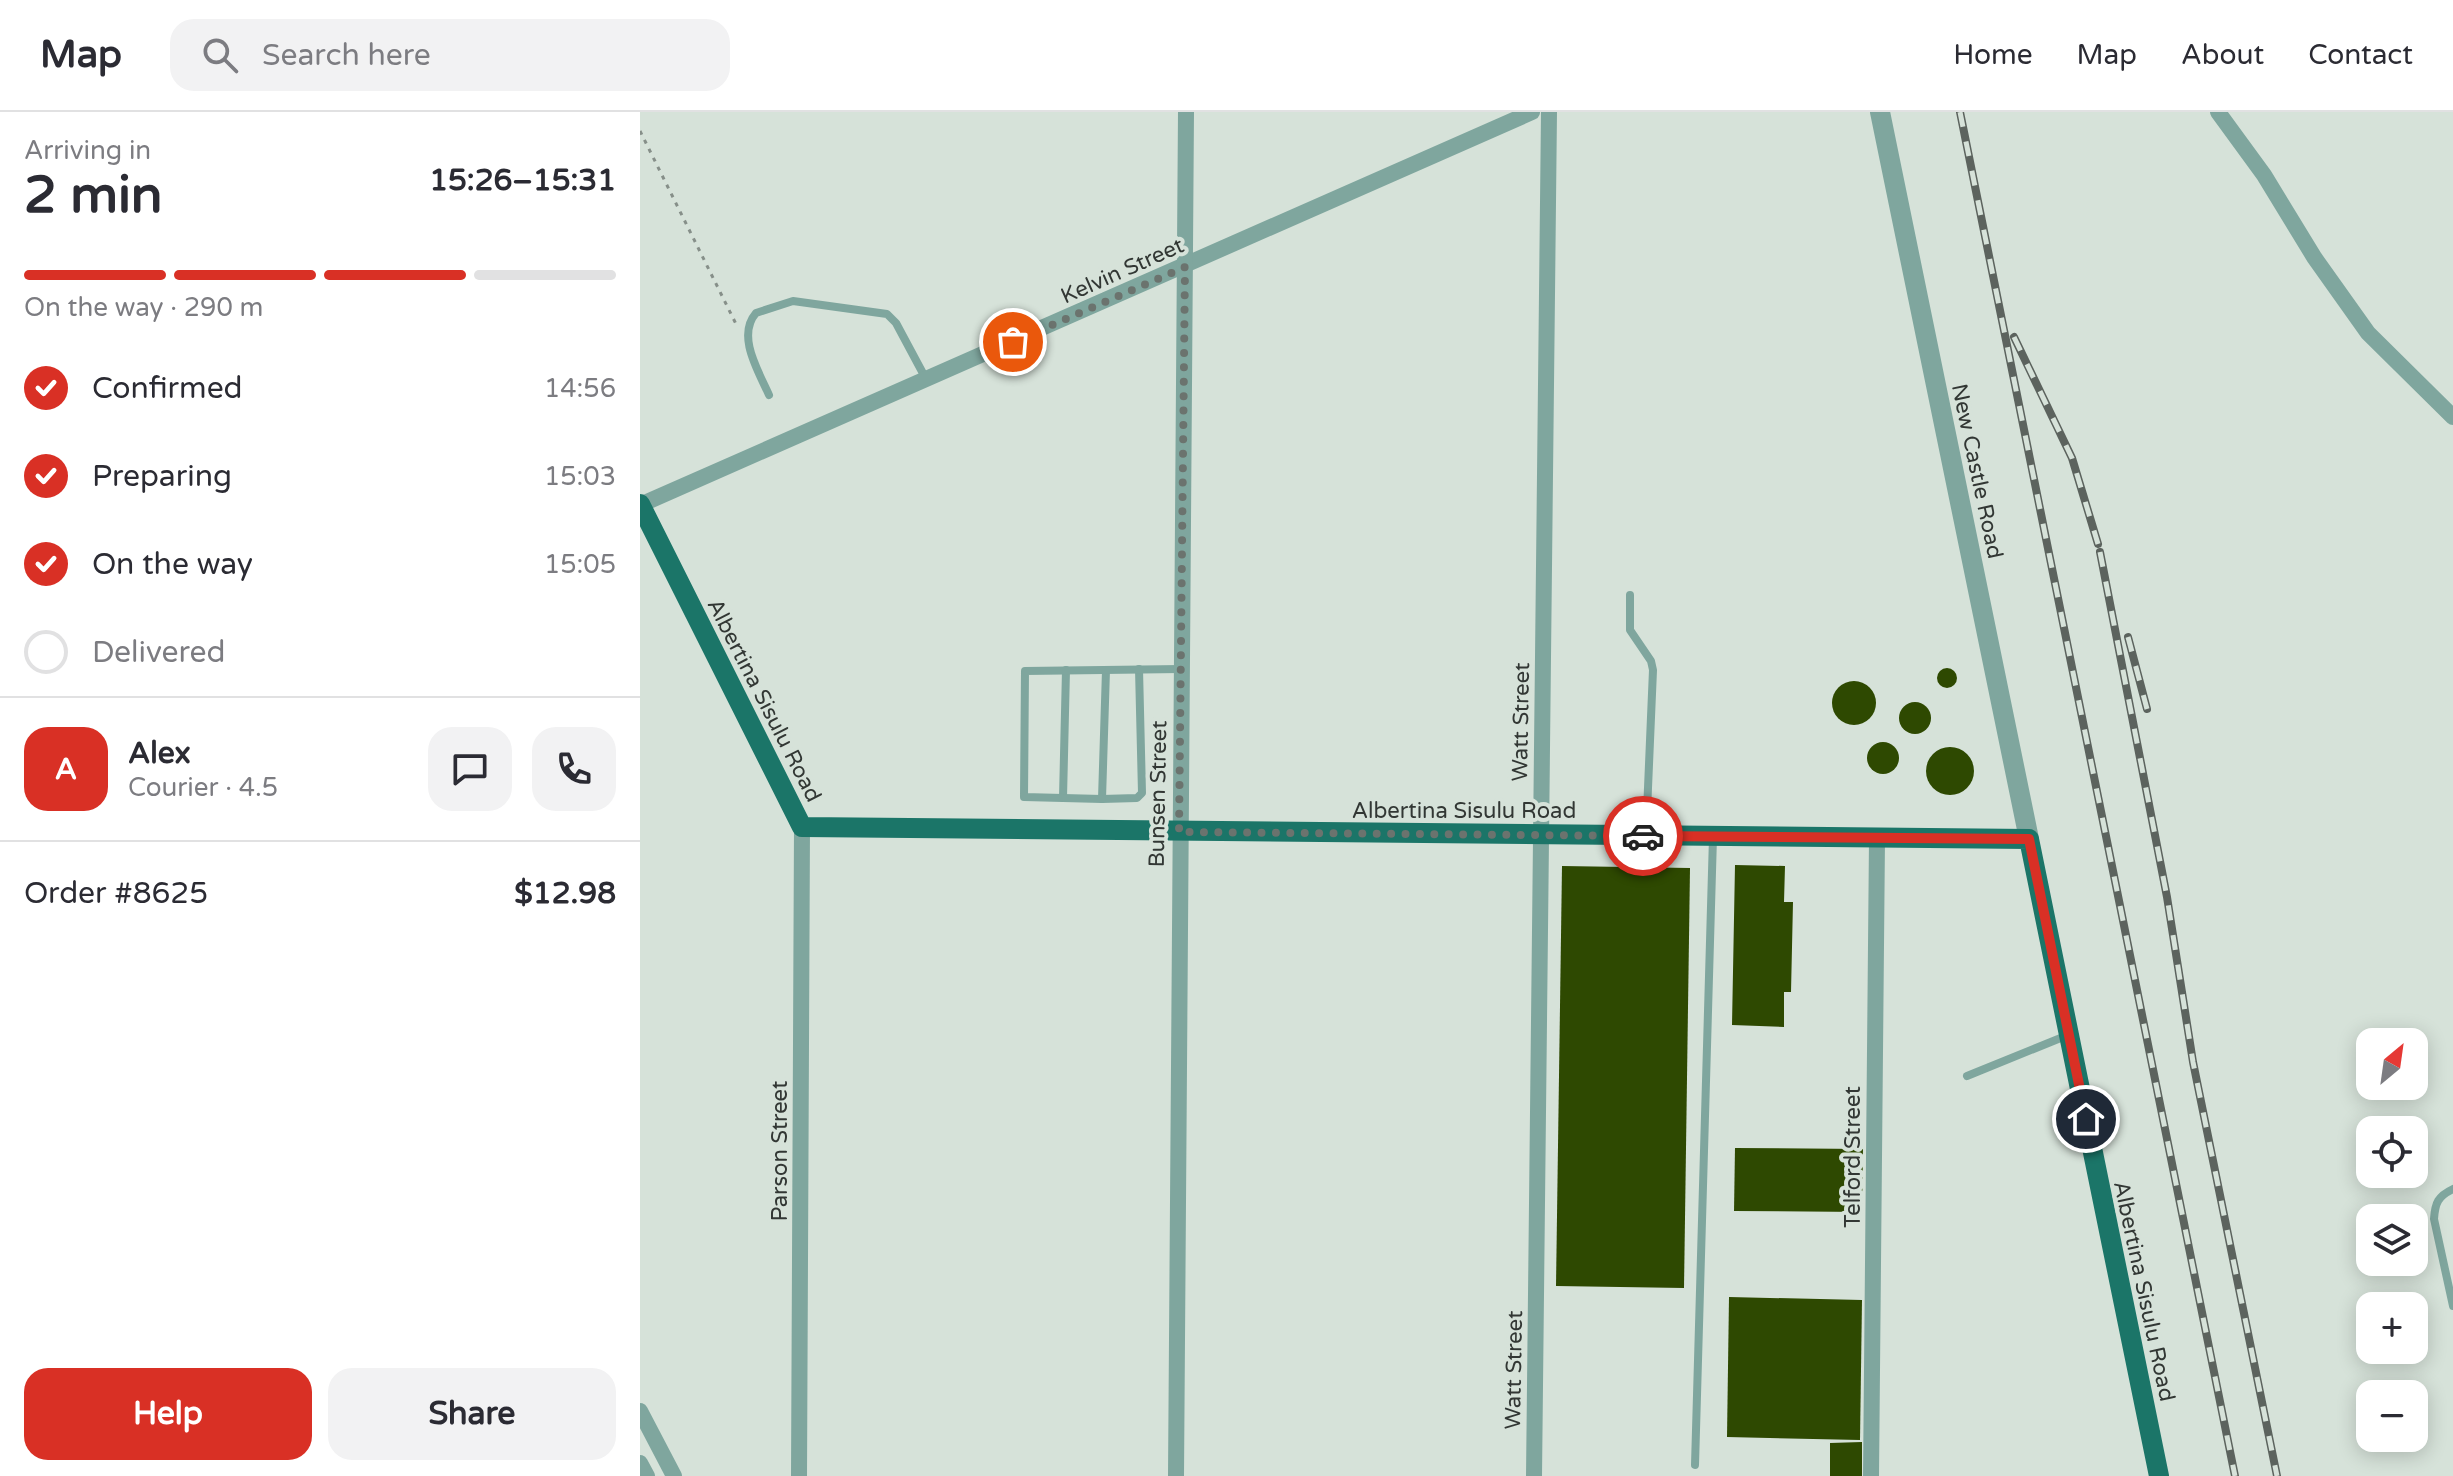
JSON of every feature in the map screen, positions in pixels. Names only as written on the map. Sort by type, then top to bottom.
[{"type":"main road","name":"Albertina Sisulu Road","points":[[640,505],[802,827],[2029,839],[2159,1476]]},
{"type":"street","name":"Bunsen Street","points":[[1176,1476],[1186,112]]},
{"type":"street","name":"Kelvin Street","points":[[640,505],[1532,112]]},
{"type":"street","name":"Watt Street","points":[[1534,1476],[1549,112]]},
{"type":"street","name":"New Castle Road","points":[[1880,112],[2029,839]]},
{"type":"street","points":[[2218,112],[2264,175],[2314,257],[2368,333],[2453,417]]},
{"type":"street","name":"Parson Street","points":[[799,1476],[802,827]]},
{"type":"street","name":"Telford Street","points":[[1871,1476],[1877,839]]},
{"type":"street","points":[[640,1411],[674,1476]]},
{"type":"street","points":[[640,1464],[647,1476]]},
{"type":"lane","points":[[769,395],[748,333],[756,313],[793,301],[881,311],[896,323],[927,380]]},
{"type":"lane","points":[[1630,595],[1630,630],[1651,661],[1653,670],[1646,836]]},
{"type":"lane","points":[[1139,669],[1142,793],[1137,798],[1024,797],[1025,671],[1139,669],[1181,669]]},
{"type":"lane","points":[[1063,798],[1066,670]]},
{"type":"lane","points":[[1102,799],[1106,670]]},
{"type":"lane","points":[[1695,1465],[1713,836]]},
{"type":"lane","points":[[1967,1076],[2069,1035]]},
{"type":"lane","points":[[2453,1189],[2441,1194],[2434,1219],[2453,1306]]},
{"type":"path","points":[[640,131],[734,321],[748,333]]},
{"type":"building","points":[[1943,668],[1951,668],[1957,678],[1951,688],[1943,688],[1937,682],[1937,674]]},
{"type":"building","points":[[1854,681],[1869,688],[1876,703],[1869,718],[1854,725],[1839,718],[1832,703],[1839,688]]},
{"type":"building","points":[[1915,702],[1926,707],[1931,718],[1926,729],[1915,734],[1904,729],[1899,718],[1904,707]]},
{"type":"building","points":[[1883,742],[1894,747],[1899,758],[1894,769],[1883,774],[1872,769],[1867,758],[1872,747]]},
{"type":"building","points":[[1950,747],[1967,754],[1974,771],[1967,788],[1950,795],[1933,788],[1926,771],[1933,754]]},
{"type":"building","points":[[1735,865],[1785,866],[1784,902],[1793,902],[1791,992],[1784,992],[1784,1027],[1732,1025]]},
{"type":"building","points":[[1562,866],[1690,868],[1684,1288],[1556,1286]]},
{"type":"building","points":[[1735,1148],[1863,1149],[1862,1212],[1734,1211]]},
{"type":"building","points":[[1729,1297],[1862,1300],[1860,1440],[1727,1437]]},
{"type":"building","points":[[1862,1442],[1862,1476],[1830,1476],[1830,1443]]},
{"type":"railway","points":[[1960,112],[2235,1476]]},
{"type":"railway","points":[[2014,337],[2072,458],[2098,544]]},
{"type":"railway","points":[[2100,552],[2167,897],[2193,1062],[2277,1476]]},
{"type":"railway","points":[[2128,637],[2147,709]]},
{"type":"way so far","points":[[1013,342],[1185,267],[1179,832],[1643,836]]},
{"type":"route","points":[[1643,836],[2029,839],[2086,1119]]}]
